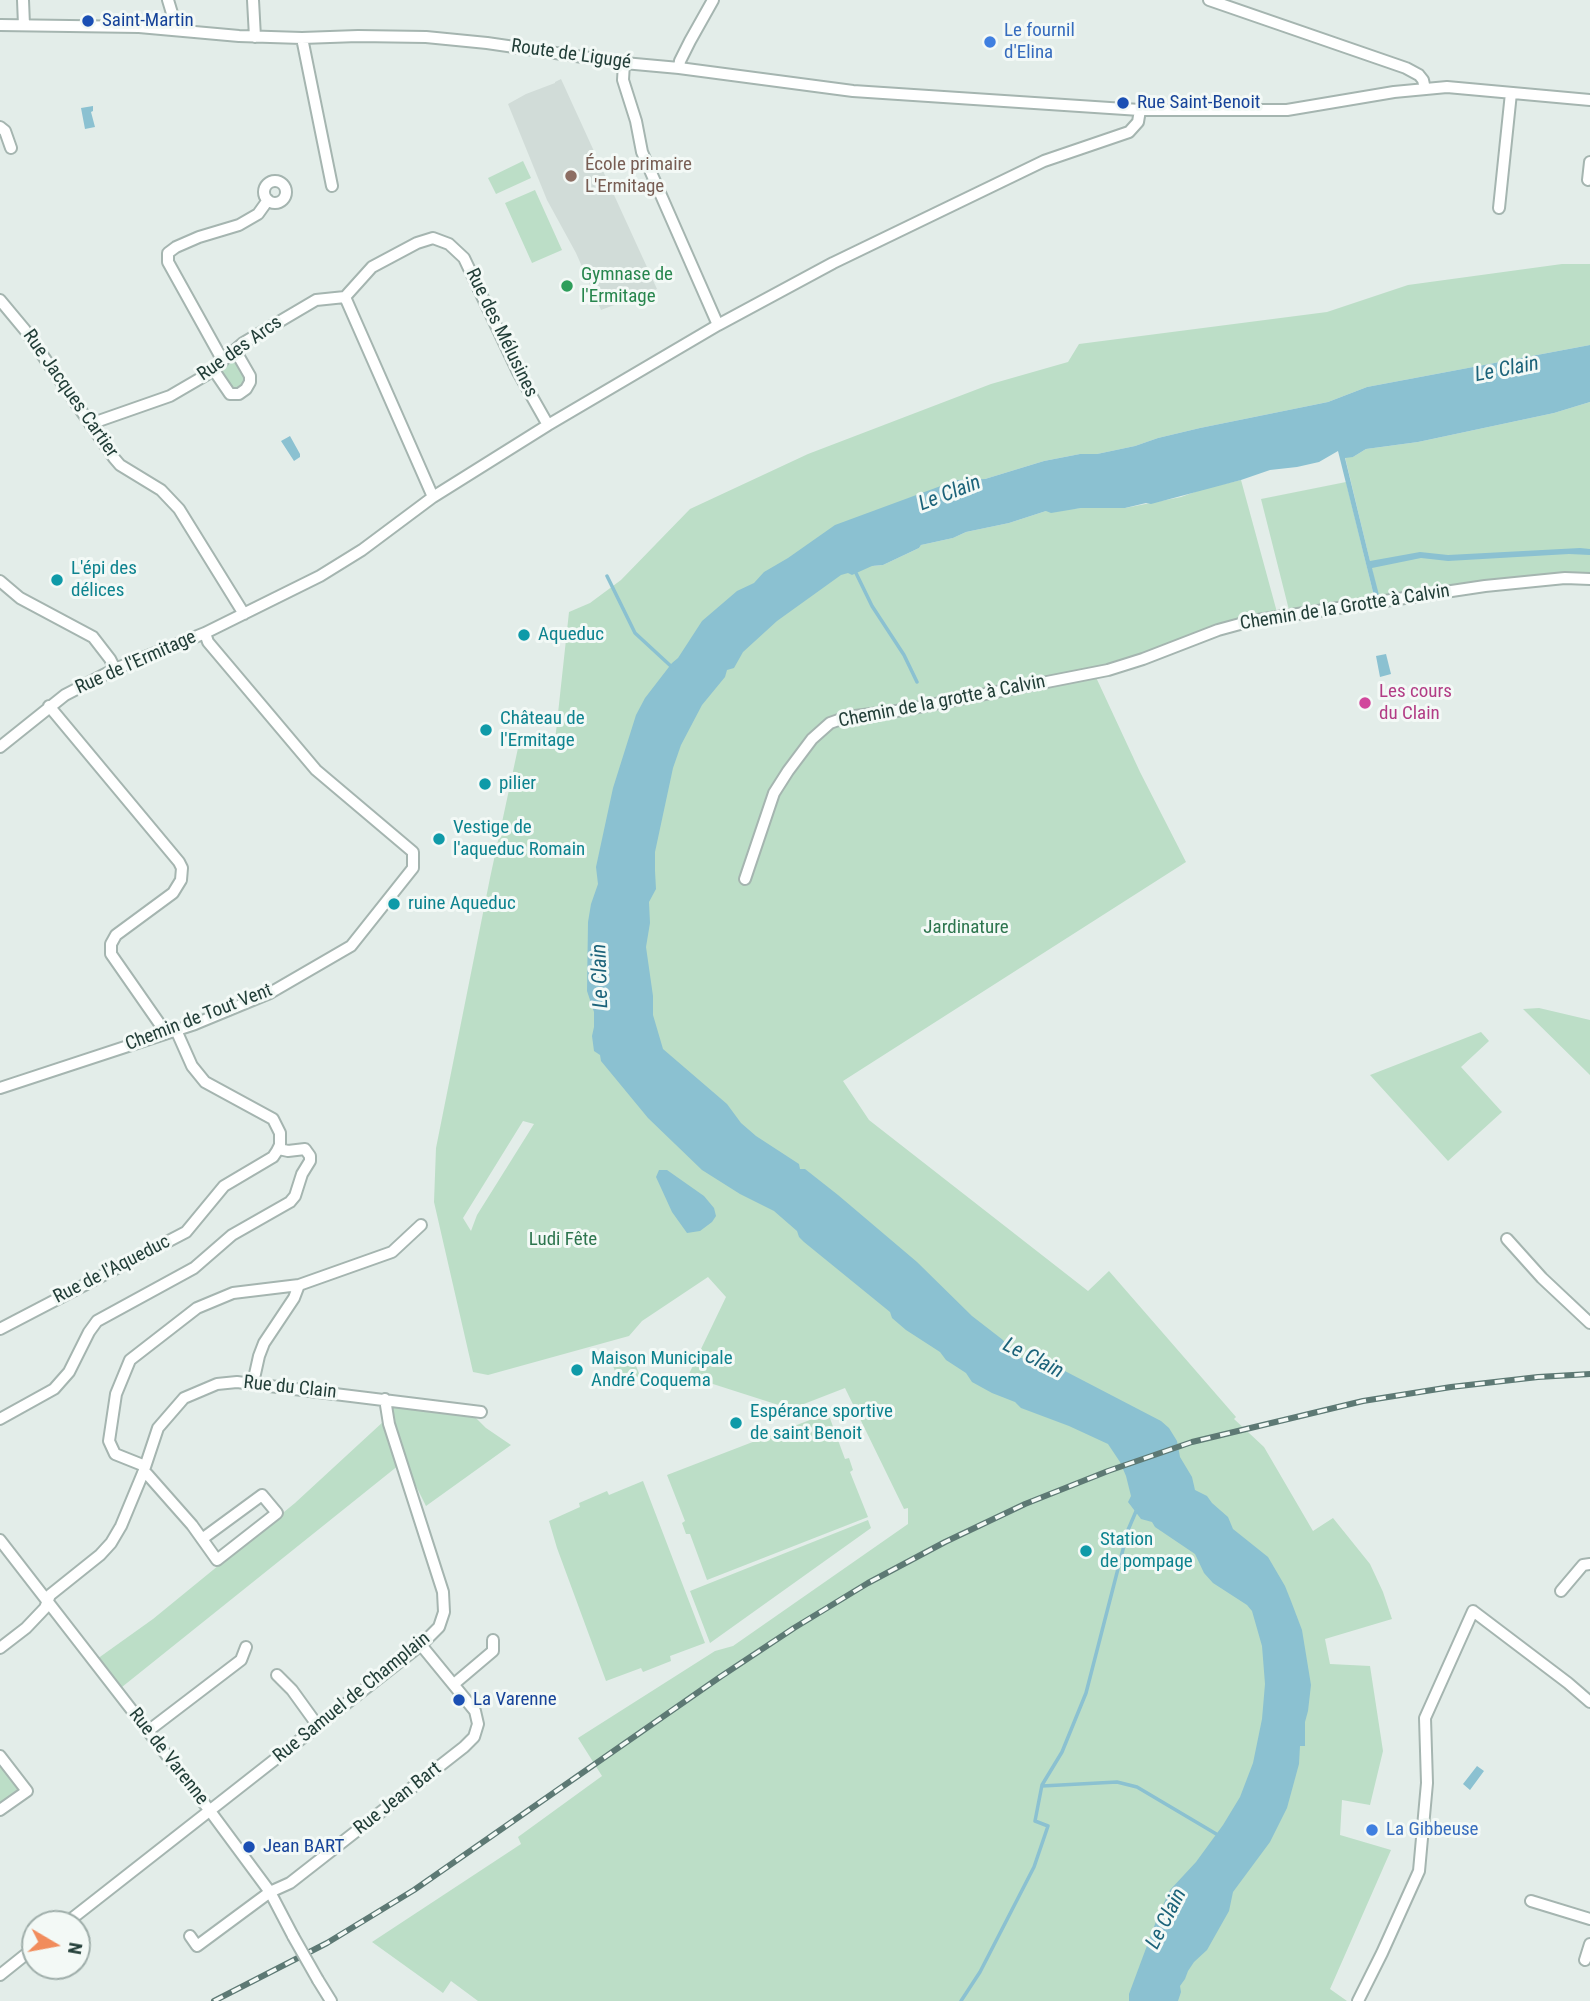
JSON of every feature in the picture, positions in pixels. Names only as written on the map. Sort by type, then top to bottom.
[{"type":"street","points":[[23,0],[24,25]]},
{"type":"street","points":[[168,0],[177,30]]},
{"type":"street","points":[[253,0],[255,37]]},
{"type":"street","points":[[679,68],[690,41],[713,0]]},
{"type":"street","points":[[1209,0],[1406,68],[1419,75],[1425,89]]},
{"type":"street","name":"Route de Ligugé","points":[[0,25],[177,30],[255,37],[426,37],[853,92],[1140,110],[1287,110],[1394,92],[1447,88],[1590,100]]},
{"type":"street","points":[[302,38],[332,186]]},
{"type":"street","points":[[624,63],[623,80],[636,121],[642,152],[719,325]]},
{"type":"street","points":[[1499,208],[1511,93]]},
{"type":"street","name":"Rue de l'Ermitage","points":[[0,747],[65,695],[115,668],[205,633],[320,576],[352,557],[433,497],[548,425],[719,325],[834,263],[1044,161],[1129,132],[1138,122],[1140,110]]},
{"type":"street","points":[[0,127],[6,132],[10,148]]},
{"type":"street","points":[[1588,180],[1590,162]]},
{"type":"street","points":[[223,361],[168,262],[168,253],[200,237],[239,225],[258,214],[268,200]]},
{"type":"street","name":"Rue des Mélusines","points":[[345,298],[372,267],[417,243],[433,238],[449,244],[464,258],[515,367],[548,425]]},
{"type":"street","points":[[345,298],[433,497]]},
{"type":"street","name":"Rue des Arcs","points":[[90,424],[170,396],[213,369],[257,334],[316,300],[345,298]]},
{"type":"street","name":"Rue Jacques Cartier","points":[[0,300],[25,330],[120,465],[161,490],[178,509],[244,614]]},
{"type":"street","points":[[213,369],[230,394],[239,394],[246,389],[250,376],[235,350]]},
{"type":"street","name":"Chemin de la Grotte à Calvin","points":[[1108,670],[1218,630],[1251,621],[1485,586],[1565,578],[1590,579]]},
{"type":"street","points":[[0,581],[20,598],[93,637],[115,668]]},
{"type":"street","name":"Chemin de Tout Vent","points":[[0,1088],[171,1032],[270,993],[351,946],[413,868],[413,852],[316,770],[208,642],[205,633]]},
{"type":"street","name":"Chemin de la grotte à Calvin","points":[[745,879],[774,793],[800,752],[830,723],[847,717],[904,710],[1108,670]]},
{"type":"street","points":[[0,1419],[54,1389],[69,1372],[97,1321],[194,1268],[232,1236],[290,1202],[310,1161],[309,1152],[305,1149],[279,1149],[280,1133],[274,1120],[268,1115],[205,1082],[171,1032],[111,954],[111,944],[116,935],[173,893],[181,880],[182,868],[49,706]]},
{"type":"street","name":"Rue de l'Aqueduc","points":[[0,1329],[186,1232],[224,1186],[273,1157],[279,1149]]},
{"type":"street","points":[[202,1539],[262,1495],[277,1513],[218,1560],[144,1469],[115,1454],[109,1441],[116,1394],[130,1360],[197,1308],[233,1293],[299,1285],[392,1252],[421,1225]]},
{"type":"street","points":[[1507,1239],[1542,1278],[1590,1323]]},
{"type":"street","points":[[253,1383],[264,1343],[299,1285]]},
{"type":"street","name":"Rue du Clain","points":[[0,1648],[26,1628],[45,1608],[50,1595],[111,1543],[121,1526],[158,1428],[184,1398],[217,1384],[237,1382],[481,1412]]},
{"type":"street","name":"Rue Samuel de Champlain","points":[[83,1910],[421,1645],[442,1622],[444,1602],[389,1424],[385,1399]]},
{"type":"street","name":"Rue de Varenne","points":[[1,1541],[270,1892],[331,2001]]},
{"type":"street","points":[[1561,1591],[1583,1565],[1590,1564]]},
{"type":"street","points":[[1358,2001],[1419,1871],[1427,1783],[1425,1718],[1474,1611],[1590,1702]]},
{"type":"street","points":[[454,1684],[493,1651],[493,1640]]},
{"type":"street","name":"Rue Jean Bart","points":[[190,1936],[197,1946],[270,1892],[290,1883],[472,1740],[477,1728],[477,1716],[421,1645]]},
{"type":"street","points":[[148,1731],[241,1660],[246,1647]]},
{"type":"street","points":[[277,1675],[292,1690],[318,1726]]},
{"type":"street","points":[[0,1756],[27,1791],[0,1810]]},
{"type":"street","points":[[1531,1901],[1590,1919]]},
{"type":"street","points":[[1585,1960],[1590,1944]]},
{"type":"street","points":[[0,1975],[21,1958]]},
{"type":"shaded area","name":"École primaire L'Ermitage","points":[[561,79],[657,289],[601,310],[576,253],[547,200],[508,104]]},
{"type":"green space","points":[[523,161],[531,178],[496,194],[488,178]]},
{"type":"green space","points":[[535,190],[562,250],[532,263],[505,203]]},
{"type":"green space","points":[[1562,264],[1590,264],[1590,345],[1367,387],[1328,402],[1200,428],[1135,446],[1044,461],[985,479],[957,480],[873,566],[883,565],[921,545],[1046,511],[1125,508],[1181,497],[1241,480],[1278,616],[1094,673],[1186,862],[843,1081],[869,1120],[1088,1291],[1109,1271],[1236,1417],[1234,1419],[1264,1447],[1313,1531],[1333,1518],[1370,1564],[1392,1619],[1325,1639],[1330,1664],[1370,1666],[1383,1751],[1370,1805],[1342,1800],[1340,1835],[1391,1850],[1330,1989],[1347,2001],[478,2001],[451,1981],[443,1993],[372,1942],[521,1844],[518,1837],[602,1776],[578,1738],[715,1651],[733,1646],[908,1524],[908,1508],[904,1509],[845,1388],[791,1409],[688,1376],[726,1297],[708,1277],[642,1321],[629,1336],[488,1375],[473,1372],[434,1202],[436,1148],[518,748],[555,741],[569,612],[590,603],[621,580],[690,509],[808,454],[991,384],[1068,362],[1079,344],[1327,312],[1408,285]],"holes":[[[523,1121],[534,1124],[477,1215],[471,1231],[463,1218]]]},
{"type":"green space","points":[[236,360],[245,374],[245,384],[237,389],[233,389],[220,373]]},
{"type":"green space","points":[[1590,402],[1590,579],[1380,603],[1345,457],[1353,457],[1366,449],[1418,442],[1554,413]]},
{"type":"green space","points":[[1346,482],[1375,600],[1290,614],[1261,499]]},
{"type":"green space","points":[[1539,1008],[1590,1020],[1590,1075],[1523,1009]]},
{"type":"green space","points":[[1481,1032],[1489,1041],[1461,1067],[1502,1112],[1448,1161],[1370,1075]]},
{"type":"green space","points":[[633,1358],[640,1376],[620,1384],[613,1366]]},
{"type":"green space","points":[[393,1405],[475,1417],[511,1445],[426,1506],[414,1482],[391,1417],[390,1408]]},
{"type":"green space","points":[[828,1413],[845,1459],[849,1458],[853,1470],[850,1472],[868,1517],[707,1580],[690,1534],[686,1534],[682,1523],[685,1521],[667,1475]]},
{"type":"green space","points":[[384,1421],[399,1465],[122,1687],[97,1659],[153,1619],[295,1503]]},
{"type":"green space","points":[[643,1481],[705,1643],[670,1656],[671,1661],[643,1672],[641,1668],[606,1681],[549,1521],[580,1507],[579,1503],[607,1491],[609,1495]]},
{"type":"green space","points":[[868,1520],[871,1528],[710,1643],[690,1591]]},
{"type":"green space","points":[[0,1762],[21,1789],[0,1805]]},
{"type":"water","points":[[93,106],[91,112],[95,127],[85,129],[81,108]]},
{"type":"water","name":"Le Clain","points":[[1590,345],[1590,402],[1554,413],[1418,442],[1366,449],[1353,457],[1345,458],[1370,561],[1420,552],[1448,555],[1580,548],[1590,549],[1590,555],[1448,561],[1421,558],[1372,568],[1380,599],[1375,600],[1338,451],[1319,462],[1270,470],[1151,504],[1125,508],[1081,508],[1051,513],[1046,511],[921,545],[883,565],[872,566],[852,575],[841,575],[777,621],[743,652],[734,668],[727,670],[725,677],[702,705],[681,745],[673,768],[655,852],[656,889],[649,902],[650,923],[646,947],[653,1015],[663,1049],[727,1104],[741,1123],[756,1136],[799,1164],[800,1169],[805,1169],[838,1195],[917,1262],[972,1316],[1003,1340],[1012,1355],[1061,1369],[1161,1421],[1169,1428],[1177,1441],[1180,1457],[1192,1477],[1195,1490],[1207,1496],[1228,1517],[1233,1529],[1268,1557],[1285,1586],[1302,1630],[1311,1685],[1305,1722],[1305,1746],[1300,1746],[1299,1764],[1287,1808],[1270,1842],[1233,1892],[1229,1911],[1207,1950],[1188,1971],[1180,1986],[1178,2001],[1129,2001],[1129,1994],[1170,1890],[1196,1862],[1223,1825],[1240,1797],[1253,1763],[1262,1719],[1265,1684],[1262,1646],[1252,1611],[1213,1583],[1204,1573],[1195,1554],[1155,1527],[1152,1522],[1141,1519],[1128,1502],[1131,1496],[1126,1476],[1108,1444],[1021,1408],[1015,1402],[972,1382],[966,1373],[906,1330],[892,1318],[890,1312],[804,1242],[797,1231],[774,1211],[702,1170],[648,1118],[601,1061],[600,1055],[594,1051],[594,1012],[587,991],[588,922],[598,884],[596,867],[613,788],[636,715],[645,698],[678,658],[702,621],[737,591],[754,583],[764,572],[835,525],[957,480],[985,479],[1044,461],[1135,446],[1200,428],[1328,402],[1367,387]]},
{"type":"water","points":[[290,436],[300,454],[294,461],[281,441]]},
{"type":"water","points":[[1386,654],[1391,674],[1380,677],[1376,656]]},
{"type":"water","points":[[659,1170],[667,1170],[704,1196],[714,1208],[716,1216],[712,1222],[700,1231],[687,1233],[672,1212],[656,1177]]},
{"type":"water","points":[[1477,1766],[1484,1771],[1470,1790],[1463,1784]]},
{"type":"waterway","points":[[855,571],[872,606],[904,655],[917,682]]},
{"type":"waterway","points":[[607,576],[635,633],[674,669]]},
{"type":"waterway","points":[[961,2001],[980,1972],[1034,1867],[1048,1826],[1035,1821],[1042,1785],[1062,1752],[1086,1693],[1128,1530],[1137,1509]]},
{"type":"waterway","points":[[1042,1786],[1117,1782],[1137,1787],[1218,1835]]},
{"type":"railway","points":[[214,2001],[327,1943],[414,1890],[794,1628],[868,1583],[1025,1504],[1192,1442],[1363,1401],[1451,1387],[1590,1374]]},
{"type":"place","name":"Saint-Martin","points":[[88,21]]},
{"type":"place","name":"Le fournil d'Elina","points":[[990,42]]},
{"type":"place","name":"Rue Saint-Benoit","points":[[1123,103]]},
{"type":"place","name":"École primaire L'Ermitage","points":[[571,176]]},
{"type":"place","name":"Gymnase de l'Ermitage","points":[[567,286]]},
{"type":"place","name":"L'épi des délices","points":[[57,580]]},
{"type":"place","name":"Aqueduc","points":[[524,635]]},
{"type":"place","name":"Les cours du Clain","points":[[1365,703]]},
{"type":"place","name":"Château de l'Ermitage","points":[[486,730]]},
{"type":"place","name":"pilier","points":[[485,784]]},
{"type":"place","name":"Vestige de l'aqueduc Romain","points":[[439,839]]},
{"type":"place","name":"ruine Aqueduc","points":[[394,904]]},
{"type":"place","name":"Maison Municipale André Coquema","points":[[577,1370]]},
{"type":"place","name":"Espérance sportive de saint Benoit","points":[[736,1423]]},
{"type":"place","name":"Station de pompage","points":[[1086,1551]]},
{"type":"place","name":"La Varenne","points":[[459,1700]]},
{"type":"place","name":"La Gibbeuse","points":[[1372,1830]]},
{"type":"place","name":"Jean BART","points":[[249,1847]]},
{"type":"park label","name":"Jardinature","points":[[966,928]]},
{"type":"park label","name":"Ludi Fête","points":[[563,1240]]}]
